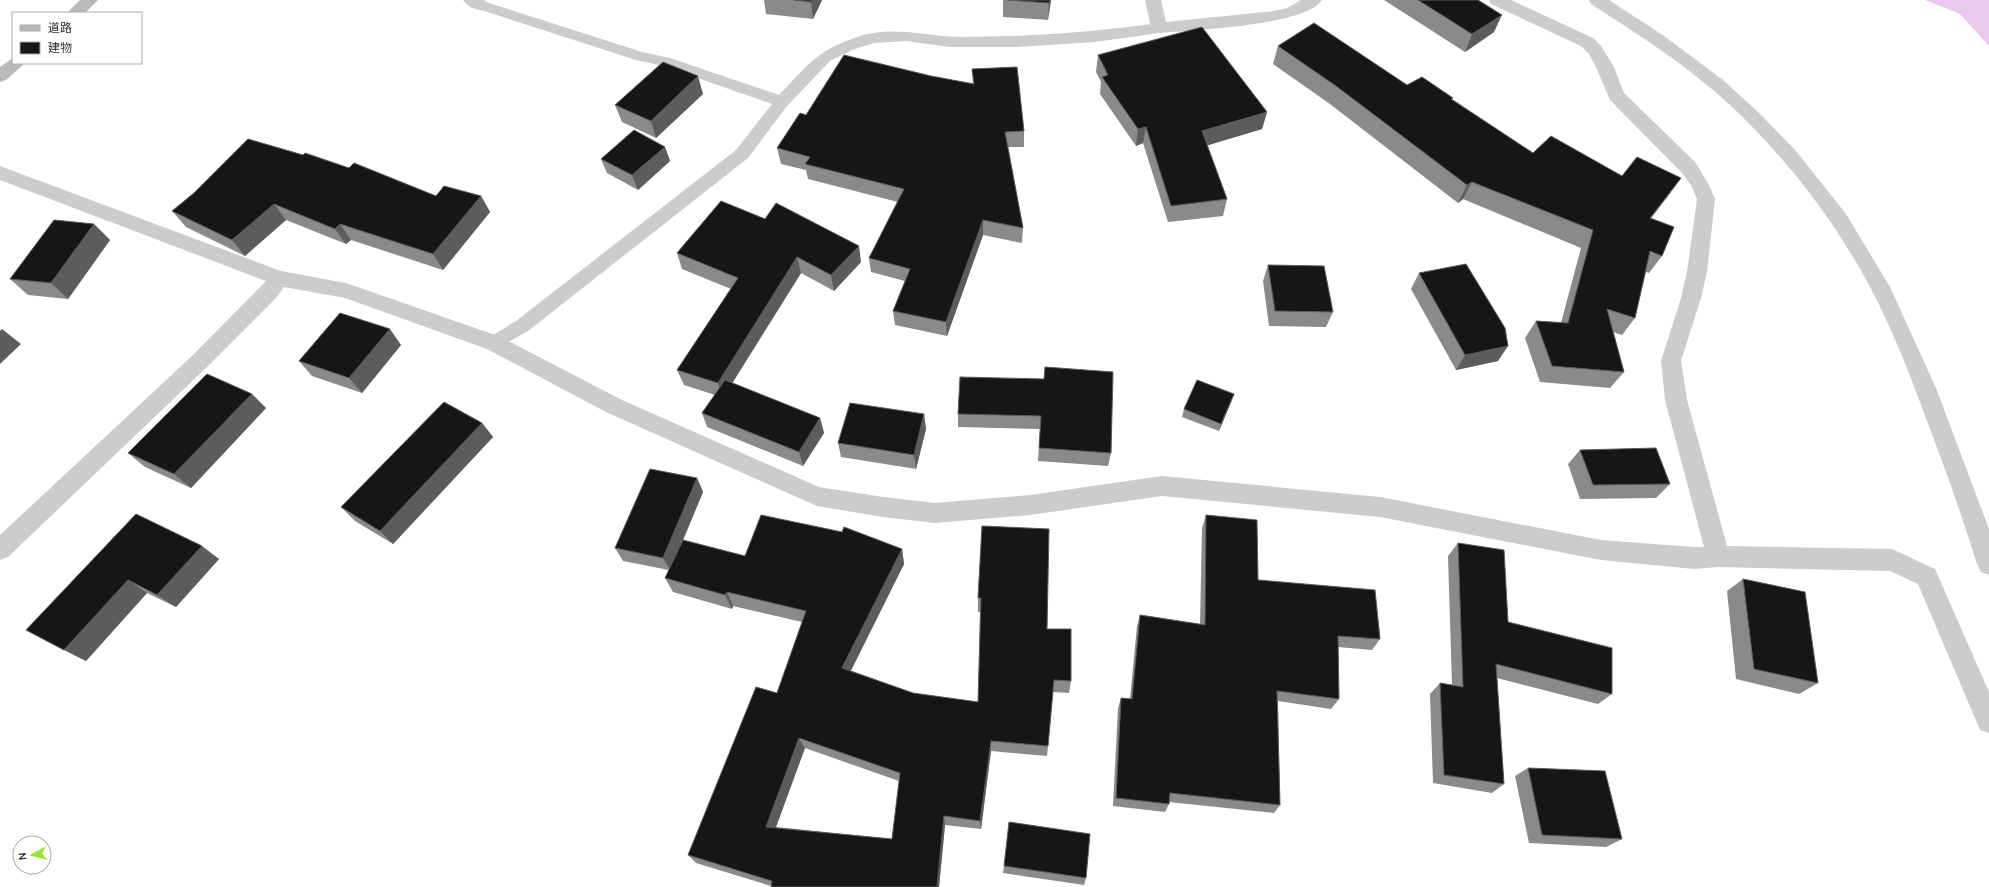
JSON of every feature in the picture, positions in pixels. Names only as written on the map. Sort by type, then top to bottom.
[{"type":"street","points":[[76,12],[90,0]]},
{"type":"street","points":[[1153,0],[1159,28],[1274,16],[1292,12],[1314,0]]},
{"type":"street","points":[[1497,0],[1587,42],[1595,50],[1605,67],[1616,96],[1670,147],[1688,167],[1699,183],[1706,199],[1697,272],[1691,298],[1681,325],[1671,362],[1676,400],[1718,556]]},
{"type":"street","points":[[1597,0],[1680,55],[1705,74],[1753,117],[1801,168],[1851,238],[1879,286],[1908,345],[1938,420],[1989,564]]},
{"type":"street","points":[[0,76],[15,64]]},
{"type":"street","points":[[0,173],[279,278],[346,291],[494,344],[614,406],[817,496],[935,513],[1030,505],[1162,486],[1380,507],[1601,550],[1694,558],[1718,556],[1892,560],[1927,577],[1989,721]]},
{"type":"street","points":[[0,550],[200,361],[269,292],[279,278]]},
{"type":"lane","points":[[477,3],[518,18],[633,55],[665,61],[782,102]]},
{"type":"lane","points":[[494,344],[522,326],[742,154],[782,102],[825,58],[847,47],[873,38],[906,36],[950,42],[1017,42],[1095,37],[1159,28]]},
{"type":"shaded area","points":[[1925,0],[1989,0],[1989,46],[1960,14]]},
{"type":"building","points":[[794,0],[811,0],[811,2]]},
{"type":"building","points":[[1007,0],[1050,0],[1049,3]]},
{"type":"building","points":[[1418,0],[1478,0],[1502,15],[1472,34]]},
{"type":"building","points":[[1314,23],[1407,85],[1422,77],[1453,98],[1451,99],[1533,153],[1551,136],[1622,176],[1637,157],[1681,178],[1650,218],[1674,227],[1662,256],[1650,251],[1635,318],[1607,309],[1624,372],[1552,366],[1536,321],[1568,323],[1593,230],[1472,182],[1467,185],[1336,86],[1278,46]]},
{"type":"building","points":[[1202,27],[1267,112],[1202,131],[1227,199],[1171,206],[1146,127],[1138,129],[1102,77],[1108,75],[1098,55]]},
{"type":"building","points":[[844,55],[931,76],[974,84],[972,69],[1017,67],[1024,131],[1005,132],[1023,228],[983,220],[946,322],[893,311],[910,269],[869,258],[904,189],[805,164],[810,157],[777,148],[800,113],[806,115]]},
{"type":"building","points":[[663,62],[698,76],[651,121],[615,105]]},
{"type":"building","points":[[634,130],[665,147],[632,175],[601,159]]},
{"type":"building","points":[[248,139],[303,155],[305,153],[349,168],[354,163],[436,196],[444,186],[481,196],[433,254],[340,224],[335,229],[274,204],[232,240],[172,211],[194,193]]},
{"type":"building","points":[[721,201],[765,219],[776,203],[859,246],[831,275],[797,257],[718,383],[677,370],[738,278],[677,253]]},
{"type":"building","points":[[54,220],[94,224],[51,283],[10,279]]},
{"type":"building","points":[[1466,264],[1505,328],[1508,346],[1465,355],[1419,273]]},
{"type":"building","points":[[1268,265],[1324,266],[1333,312],[1275,311]]},
{"type":"building","points":[[340,313],[390,329],[349,378],[299,361]]},
{"type":"building","points":[[1045,367],[1113,372],[1111,453],[1039,448],[1041,416],[958,414],[960,377],[1044,379]]},
{"type":"building","points":[[207,374],[252,394],[174,474],[128,453]]},
{"type":"building","points":[[725,380],[820,418],[799,452],[702,413]]},
{"type":"building","points":[[1197,380],[1234,394],[1221,424],[1184,409]]},
{"type":"building","points":[[444,402],[482,423],[380,531],[341,507]]},
{"type":"building","points":[[850,403],[924,414],[914,455],[838,443]]},
{"type":"building","points":[[1656,448],[1670,484],[1593,485],[1580,450]]},
{"type":"building","points":[[650,469],[697,478],[663,558],[615,548]]},
{"type":"building","points":[[136,514],[202,546],[157,595],[128,580],[64,650],[26,630]]},
{"type":"building","points":[[761,515],[842,532],[844,527],[902,549],[842,668],[913,693],[978,702],[981,598],[978,598],[982,526],[1049,529],[1047,629],[1071,629],[1071,681],[1054,680],[1048,746],[991,741],[980,821],[944,816],[937,887],[771,887],[772,881],[688,855],[756,687],[777,693],[806,611],[727,592],[725,595],[665,578],[683,540],[745,556]],"holes":[[[799,738],[900,773],[892,839],[766,827]]]},
{"type":"building","points":[[1206,515],[1257,520],[1258,580],[1375,590],[1380,639],[1338,636],[1339,699],[1277,691],[1280,805],[1170,793],[1169,804],[1116,798],[1121,698],[1132,699],[1140,615],[1205,625]]},
{"type":"building","points":[[1458,543],[1504,550],[1508,622],[1612,648],[1612,694],[1496,664],[1504,784],[1444,775],[1440,683],[1463,687]]},
{"type":"building","points":[[1743,579],[1805,592],[1818,683],[1754,669]]},
{"type":"building","points":[[1528,768],[1605,771],[1622,839],[1542,835]]},
{"type":"building","points":[[1009,822],[1090,834],[1086,878],[1004,866]]}]
